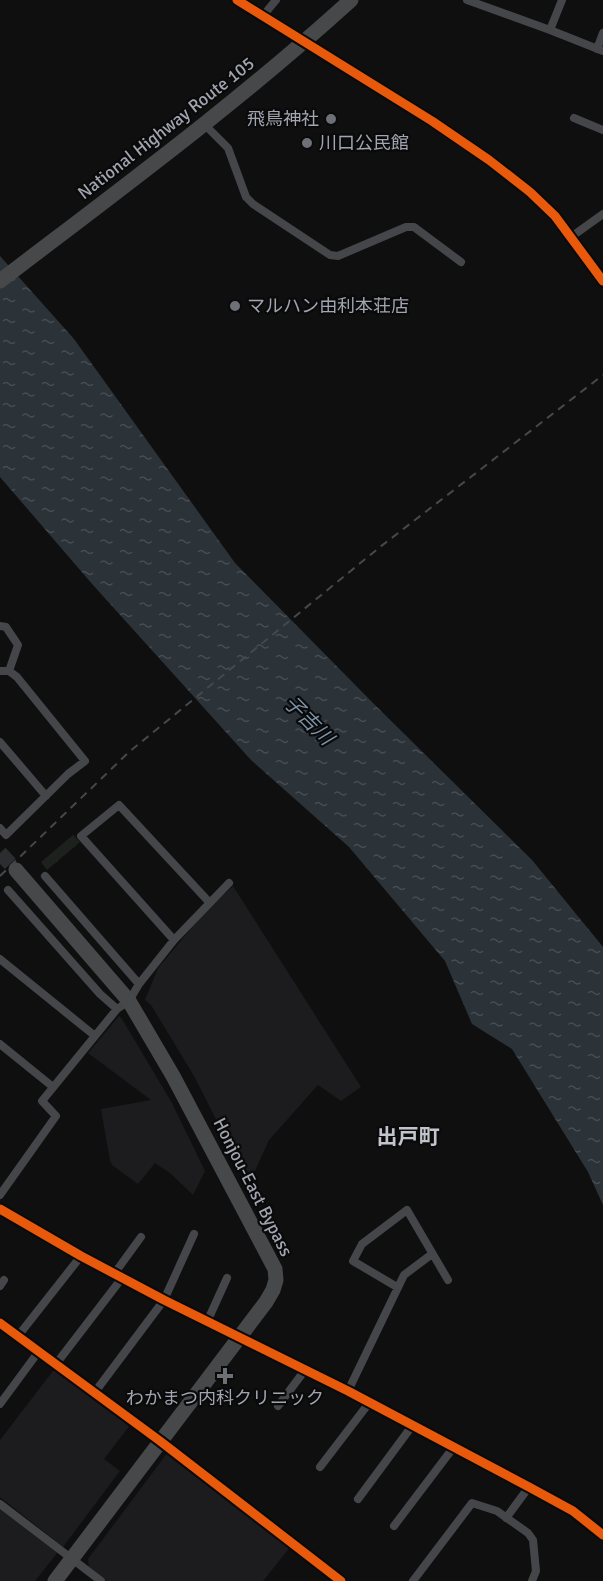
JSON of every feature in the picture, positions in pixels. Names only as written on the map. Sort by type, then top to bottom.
[{"type":"highway","name":"National Highway Route 105","points":[[0,281],[204,124],[351,0]]},
{"type":"highway","name":"Honjou-East Bypass","points":[[16,870],[123,1005],[173,1076],[275,1269],[276,1280],[266,1302],[240,1338],[55,1581]]},
{"type":"street","points":[[237,0],[432,121],[489,160],[530,192],[555,216],[601,276]]},
{"type":"street","points":[[262,17],[276,0]]},
{"type":"street","points":[[467,0],[600,50],[603,33]]},
{"type":"street","points":[[550,30],[562,0]]},
{"type":"street","points":[[574,118],[603,130]]},
{"type":"street","points":[[204,124],[228,148],[246,197],[330,255],[338,256],[406,227],[414,228],[461,262]]},
{"type":"street","points":[[571,237],[603,214]]},
{"type":"street","points":[[0,626],[6,627],[18,645],[5,671],[17,677],[85,761],[68,774],[6,835],[0,828]]},
{"type":"street","points":[[0,742],[46,796]]},
{"type":"street","points":[[174,940],[81,836],[119,806],[209,902]]},
{"type":"street","points":[[45,876],[139,984]]},
{"type":"street","points":[[0,1195],[56,1116],[42,1101],[174,940],[229,883]]},
{"type":"street","points":[[8,890],[100,994],[123,1005]]},
{"type":"street","points":[[0,959],[95,1036]]},
{"type":"street","points":[[0,1044],[53,1087]]},
{"type":"street","points":[[0,1209],[118,1276],[348,1391],[529,1487],[573,1511],[603,1535]]},
{"type":"street","points":[[398,1287],[353,1261],[362,1244],[407,1210],[448,1280]]},
{"type":"street","points":[[95,1392],[164,1300],[194,1234]]},
{"type":"street","points":[[57,1364],[118,1276],[141,1237]]},
{"type":"street","points":[[348,1391],[404,1275],[432,1254]]},
{"type":"street","points":[[18,1336],[81,1256]]},
{"type":"street","points":[[207,1322],[227,1278]]},
{"type":"street","points":[[0,1324],[95,1392],[341,1581]]},
{"type":"street","points":[[0,1404],[39,1351]]},
{"type":"street","points":[[278,1406],[305,1370]]},
{"type":"street","points":[[320,1467],[369,1403]]},
{"type":"street","points":[[358,1499],[412,1426]]},
{"type":"street","points":[[394,1526],[453,1448]]},
{"type":"street","points":[[506,1518],[529,1487]]},
{"type":"street","points":[[0,1503],[101,1581]]},
{"type":"street","points":[[413,1581],[472,1503],[497,1511],[528,1533],[533,1540],[536,1571],[532,1581]]},
{"type":"shaded area","points":[[233,886],[361,1087],[341,1101],[318,1085],[269,1140],[249,1184],[194,1076],[151,1005],[145,1000],[158,968],[204,913]]},
{"type":"shaded area","points":[[119,1016],[172,1103],[205,1171],[193,1195],[170,1173],[155,1163],[138,1184],[112,1165],[110,1161],[101,1109],[151,1100],[88,1053]]},
{"type":"shaded area","points":[[56,1367],[131,1424],[104,1459],[120,1471],[63,1547],[0,1497],[0,1440]]},
{"type":"shaded area","points":[[168,1452],[291,1546],[263,1581],[107,1581],[89,1567],[88,1559]]},
{"type":"shaded area","points":[[0,1508],[58,1552],[35,1581],[0,1581]]},
{"type":"green space","points":[[73,835],[80,842],[47,870],[41,862]]},
{"type":"water","name":"子吉川","points":[[0,256],[74,339],[235,563],[532,860],[603,947],[603,1205],[588,1172],[512,1049],[472,1024],[445,961],[349,847],[251,760],[93,585],[0,477]]},
{"type":"tunnel","points":[[0,853],[16,870]]},
{"type":"railway","points":[[0,876],[129,752],[380,547],[603,375]]},
{"type":"cycle path","points":[[237,0],[432,121],[489,160],[530,192],[555,216],[603,281]]},
{"type":"cycle path","points":[[0,1209],[164,1300],[348,1391],[529,1487],[573,1511],[603,1535]]},
{"type":"cycle path","points":[[0,1323],[160,1441],[341,1581]]},
{"type":"place","name":"飛鳥神社","points":[[331,119]]},
{"type":"place","name":"川口公民館","points":[[307,143]]},
{"type":"place","name":"マルハン由利本荘店","points":[[235,306]]},
{"type":"place","name":"わかまつ内科クリニック","points":[[225,1376]]},
{"type":"district","name":"出戸町","points":[[408,1137]]}]
